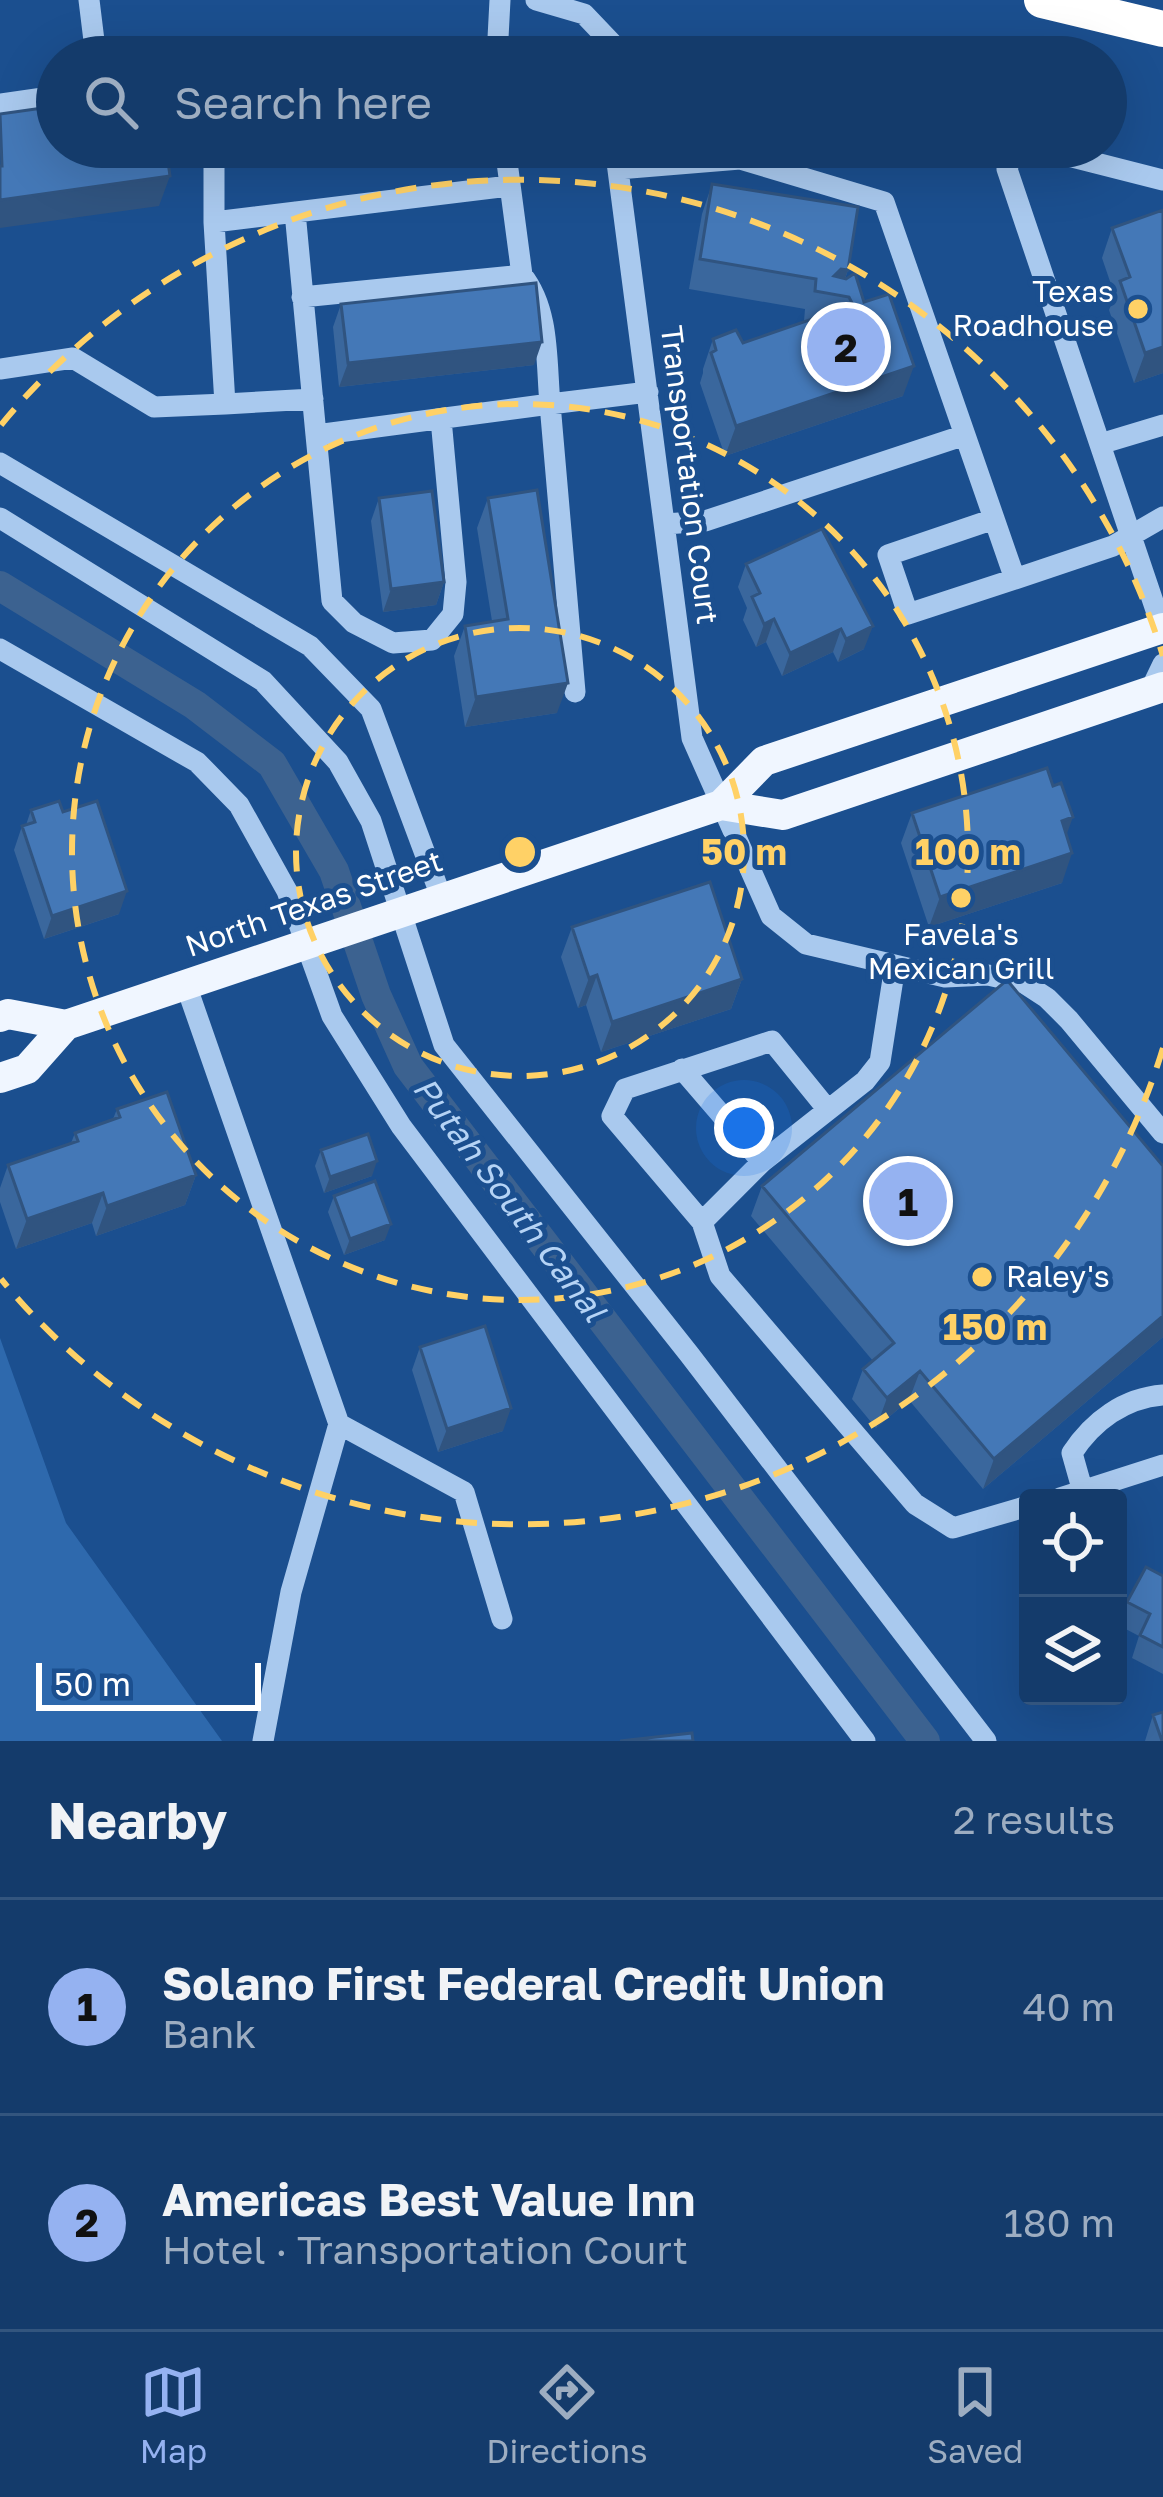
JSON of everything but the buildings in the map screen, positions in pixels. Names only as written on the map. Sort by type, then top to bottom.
[{"type":"highway","points":[[1042,0],[1163,29]]},
{"type":"main road","name":"North Texas Street","points":[[0,1017],[8,1014],[67,1025],[721,805],[764,761],[1163,629]]},
{"type":"main road","name":"North Texas Street","points":[[721,805],[783,815],[1159,680]]},
{"type":"main road","name":"North Texas Street","points":[[0,1078],[27,1069],[67,1025]]},
{"type":"street","points":[[89,0],[93,36]]},
{"type":"street","points":[[498,36],[500,0]]},
{"type":"street","points":[[536,0],[584,14],[604,36]]},
{"type":"street","points":[[0,104],[36,99]]},
{"type":"street","points":[[214,168],[225,404]]},
{"type":"street","points":[[507,168],[522,275],[535,291],[542,317],[575,692]]},
{"type":"street","name":"Transportation Court","points":[[617,168],[692,738],[771,916],[806,944],[945,977],[988,975],[1024,982],[1058,1009],[1163,1132]]},
{"type":"street","points":[[770,168],[884,202],[1015,579]]},
{"type":"street","points":[[1007,168],[1163,629]]},
{"type":"street","points":[[1114,168],[1163,181]]},
{"type":"street","points":[[214,222],[509,186]]},
{"type":"street","points":[[295,212],[332,601],[354,623],[393,643],[432,640],[453,614],[456,582],[441,418]]},
{"type":"street","points":[[302,297],[522,275]]},
{"type":"street","points":[[0,369],[74,358],[154,406],[313,399]]},
{"type":"street","points":[[316,435],[648,392]]},
{"type":"street","points":[[1100,444],[1163,425]]},
{"type":"street","points":[[666,524],[705,521],[965,435]]},
{"type":"street","points":[[0,463],[310,646],[371,709],[442,899]]},
{"type":"street","points":[[994,519],[888,555],[908,614],[1113,546],[1163,517]]},
{"type":"street","points":[[0,518],[262,681],[338,762],[371,821],[389,917],[444,1045],[986,1741]]},
{"type":"street","points":[[0,649],[197,762],[239,805],[319,940],[332,1016],[401,1126],[866,1741]]},
{"type":"street","points":[[702,1222],[762,1162],[865,1081],[880,1062],[895,966]]},
{"type":"street","points":[[186,985],[339,1424],[291,1592],[263,1741]]},
{"type":"street","points":[[828,1110],[772,1041],[625,1089],[612,1115],[702,1222],[720,1276],[914,1504],[953,1528],[1019,1510]]},
{"type":"street","points":[[682,1070],[762,1162]]},
{"type":"street","points":[[1082,1489],[1072,1454],[1090,1427],[1139,1396],[1163,1395]]},
{"type":"street","points":[[339,1424],[464,1492],[502,1619]]},
{"type":"street","points":[[1092,1489],[1163,1465]]},
{"type":"shaded area","points":[[0,1338],[66,1523],[222,1741],[0,1741]]},
{"type":"waterway","name":"Putah South Canal","points":[[0,586],[195,705],[272,764],[334,871],[376,995],[408,1066],[925,1741]]},
{"type":"place","name":"Texas Roadhouse","points":[[1138,309]]},
{"type":"place","name":"Americas Best Value Inn","points":[[846,347]]},
{"type":"place","name":"Favela's Mexican Grill","points":[[961,898]]},
{"type":"place","name":"Solano First Federal Credit Union","points":[[908,1201]]},
{"type":"place","name":"Raley's","points":[[982,1277]]}]
